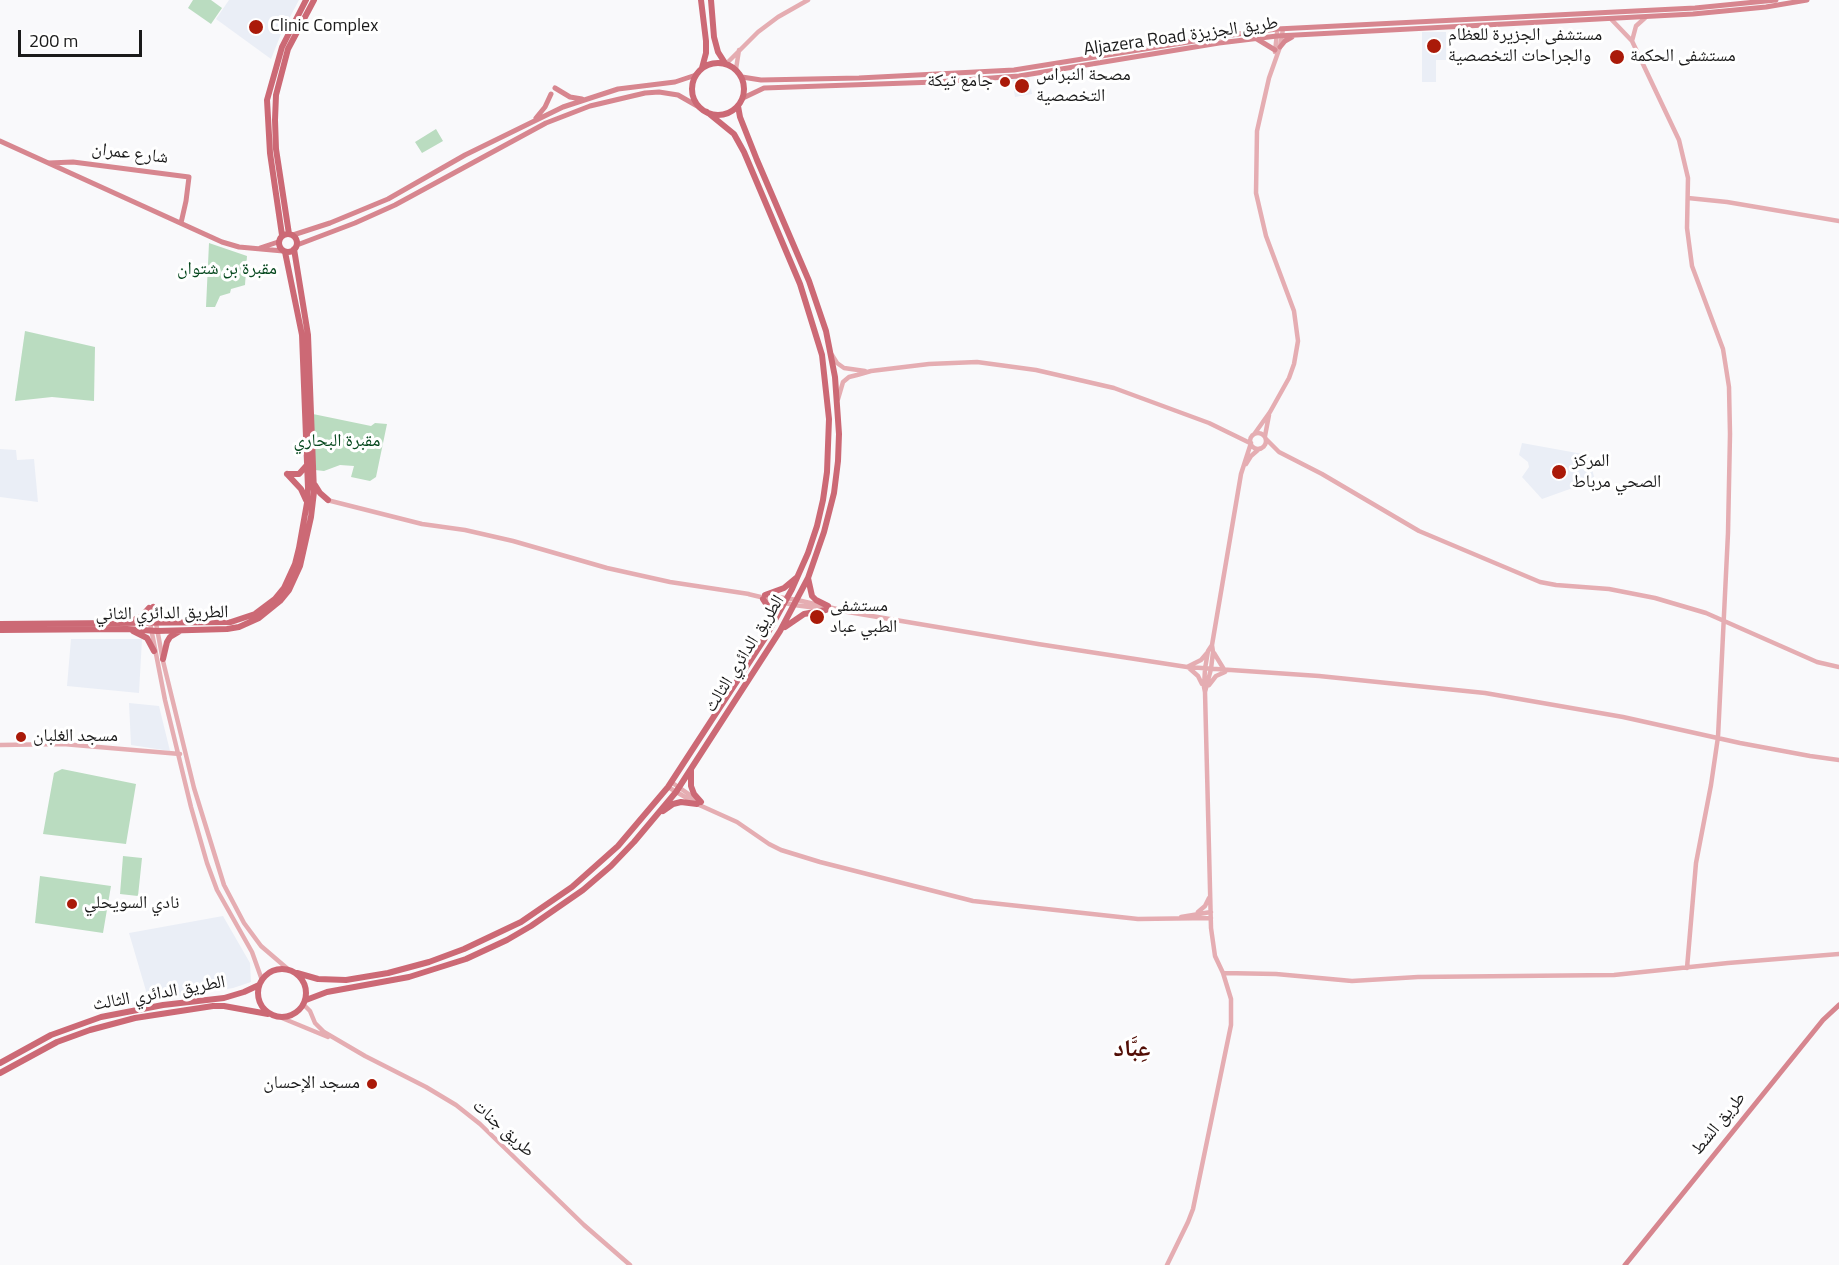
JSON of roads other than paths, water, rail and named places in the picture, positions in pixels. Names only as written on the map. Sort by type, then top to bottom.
[{"type":"main road","points":[[295,247],[296,240],[288,235],[270,153],[267,100],[282,47],[306,0]]},
{"type":"main road","points":[[288,235],[276,149],[276,95],[288,49],[314,0]]},
{"type":"main road","points":[[701,0],[706,41],[702,69]]},
{"type":"main road","points":[[0,141],[228,244],[284,251],[395,205],[546,123],[574,111],[621,98],[659,92],[678,95],[716,115],[725,114],[738,106],[744,88],[742,77],[736,69],[726,63],[718,52],[714,38],[711,0]]},
{"type":"main road","name":"Aljazera Road طريق الجزيزة","points":[[742,77],[761,80],[858,78],[1014,70],[1229,35],[1280,29],[1695,8],[1776,0]]},
{"type":"main road","name":"Aljazera Road طريق الجزيزة","points":[[742,98],[764,88],[936,82],[1019,76],[1255,38],[1646,17],[1732,11],[1807,0]]},
{"type":"main road","points":[[1255,38],[1277,50],[1285,40],[1295,36]]},
{"type":"main road","points":[[258,249],[278,242],[288,235],[330,223],[388,199],[465,155],[584,99],[618,89],[675,82],[696,75],[713,63],[726,63]]},
{"type":"main road","points":[[696,75],[692,89],[699,107]]},
{"type":"main road","points":[[555,88],[570,97],[584,99]]},
{"type":"main road","points":[[530,123],[545,107],[551,94]]},
{"type":"main road","name":"الطريق الدائري الثالث","points":[[305,1002],[327,992],[409,977],[473,956],[507,940],[583,890],[611,866],[656,817],[677,790],[780,631],[808,578],[824,532],[834,493],[838,460],[838,399],[826,331],[809,281],[757,160],[738,106]]},
{"type":"main road","name":"الطريق الدائري الثالث","points":[[297,974],[336,980],[409,968],[449,955],[500,933],[555,900],[598,865],[627,837],[669,785],[772,625],[799,576],[817,526],[827,472],[829,419],[822,355],[800,284],[744,152],[734,134],[707,112]]},
{"type":"main road","name":"شارع عمران","points":[[48,163],[67,162],[189,177],[181,223]]},
{"type":"main road","points":[[278,242],[284,251]]},
{"type":"main road","name":"الطريق الدائري الثاني","points":[[0,624],[219,630],[238,627],[259,618],[280,601],[289,590],[300,566],[313,477],[308,335],[295,247]]},
{"type":"main road","name":"الطريق الدائري الثاني","points":[[284,251],[302,335],[307,464],[311,490]]},
{"type":"main road","points":[[307,464],[299,474],[287,474],[301,489],[310,504],[319,499],[328,500]]},
{"type":"main road","points":[[313,477],[317,490],[328,500]]},
{"type":"main road","name":"الطريق الدائري الثاني","points":[[153,627],[175,623],[231,622],[255,614],[275,599],[284,588],[295,564],[310,504]]},
{"type":"main road","points":[[772,625],[771,611],[764,597],[784,588],[799,576]]},
{"type":"main road","points":[[808,578],[812,596],[827,608]]},
{"type":"main road","points":[[125,626],[138,619],[151,607],[160,616],[175,623]]},
{"type":"main road","points":[[780,631],[804,614],[827,608]]},
{"type":"main road","points":[[125,626],[147,638],[154,651]]},
{"type":"main road","name":"الطريق الدائري الثاني","points":[[0,630],[125,626]]},
{"type":"main road","points":[[163,660],[165,647],[170,637],[184,630]]},
{"type":"main road","points":[[691,769],[691,786],[699,803]]},
{"type":"main road","points":[[656,817],[673,804],[699,803]]},
{"type":"main road","points":[[289,970],[297,974],[304,982],[307,994],[305,1002],[297,1013],[282,1018],[268,1014],[258,999],[260,983],[271,972],[289,970]]},
{"type":"main road","name":"الطريق الدائري الثالث","points":[[0,1063],[51,1035],[101,1017],[163,1005],[224,998],[244,992],[260,983]]},
{"type":"main road","name":"طريق الشط","points":[[1625,1265],[1823,1020],[1839,1005]]},
{"type":"main road","name":"الطريق الدائري الثالث","points":[[0,1073],[57,1042],[135,1018],[213,1006],[268,1014]]},
{"type":"street","points":[[726,63],[758,32],[778,17],[808,0]]},
{"type":"street","points":[[1632,41],[1636,26],[1646,17]]},
{"type":"street","points":[[1611,19],[1632,41],[1679,140],[1686,166],[1692,266],[1722,349],[1729,387],[1729,474],[1718,738],[1696,863],[1687,968]]},
{"type":"street","points":[[1167,1265],[1193,1209],[1231,1025],[1231,999],[1215,956],[1211,928],[1205,689],[1241,474],[1251,437],[1270,412],[1292,371],[1298,341],[1294,310],[1266,236],[1256,192],[1257,130],[1280,29]]},
{"type":"street","points":[[736,69],[740,50]]},
{"type":"street","points":[[1688,198],[1727,202],[1839,221]]},
{"type":"street","points":[[831,355],[844,369],[852,371],[977,362],[1036,370],[1114,388],[1234,434],[1254,447],[1276,450],[1419,531],[1540,582],[1609,588],[1695,609],[1798,655],[1839,667]]},
{"type":"street","points":[[838,399],[840,387],[846,380],[871,371]]},
{"type":"street","points":[[1241,474],[1251,456],[1265,444],[1270,412]]},
{"type":"street","points":[[1234,434],[1261,433],[1276,450]]},
{"type":"street","points":[[311,490],[328,500],[422,524],[501,538],[607,568],[670,582],[1188,668],[1319,676],[1474,692],[1623,717],[1718,738],[1839,760]]},
{"type":"street","points":[[153,627],[154,651],[191,807],[213,878],[252,952],[260,983]]},
{"type":"street","points":[[153,627],[211,846],[224,885],[244,923],[261,946],[289,970]]},
{"type":"street","points":[[1188,668],[1211,651]]},
{"type":"street","points":[[1211,651],[1227,671]]},
{"type":"street","points":[[1188,668],[1198,676],[1205,689]]},
{"type":"street","points":[[1205,689],[1216,676],[1227,671]]},
{"type":"street","points":[[0,745],[63,744],[186,754]]},
{"type":"street","points":[[669,785],[737,822],[782,850],[973,901],[1138,919],[1211,915]]},
{"type":"street","points":[[1198,916],[1210,895]]},
{"type":"street","points":[[1198,916],[1211,928]]},
{"type":"street","points":[[1223,973],[1360,981],[1418,976],[1614,975],[1839,954]]},
{"type":"street","points":[[305,1002],[317,1025],[337,1040]]},
{"type":"street","points":[[282,1018],[337,1040]]},
{"type":"street","name":"طريق جنات","points":[[337,1040],[456,1105],[480,1124],[584,1225],[630,1265]]},
{"type":"place","name":"Clinic Complex","points":[[256,27]]},
{"type":"place","name":"مستشفى الجزيرة للعظام والجراحات التخصصية","points":[[1434,46]]},
{"type":"place","name":"مستشفى الحكمة","points":[[1617,57]]},
{"type":"place","name":"جامع تيكة","points":[[1005,82]]},
{"type":"place","name":"مصحة النبراس التخصصية","points":[[1022,86]]},
{"type":"place","name":"المركز الصحي مرباط","points":[[1559,472]]},
{"type":"place","name":"مستشفى الطبي عباد","points":[[817,617]]},
{"type":"place","name":"مسجد الغلبان","points":[[21,737]]},
{"type":"place","name":"نادي السويحلي","points":[[72,904]]},
{"type":"place","name":"مسجد الإحسان","points":[[372,1084]]},
{"type":"district","name":"عِبَّاد","points":[[1132,1050]]},
{"type":"park label","name":"مقبرة بن شتوان","points":[[227,270]]},
{"type":"park label","name":"مقبرة البحاري","points":[[337,442]]}]
